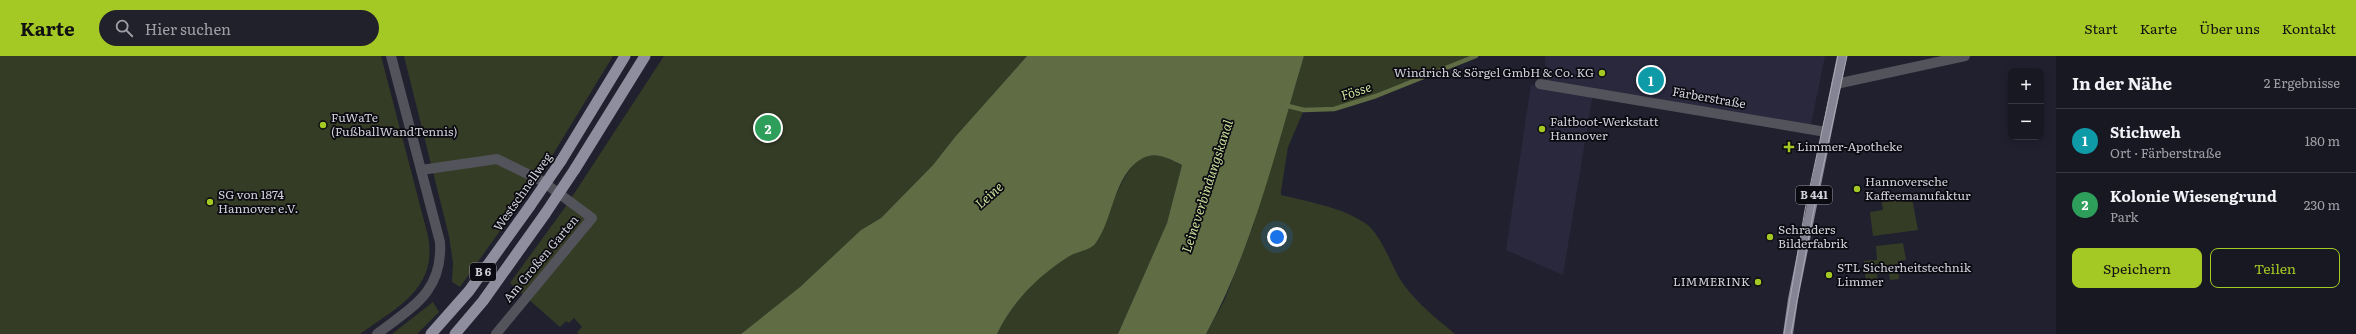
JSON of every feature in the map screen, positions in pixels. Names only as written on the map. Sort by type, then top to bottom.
[{"type":"highway","name":"Westschnellweg","points":[[431,334],[469,291],[530,206],[561,161],[625,56]]},
{"type":"highway","name":"B 6","points":[[455,334],[484,301],[545,214],[575,169],[645,56]]},
{"type":"main road","name":"B 441","points":[[1788,334],[1793,298],[1842,56]]},
{"type":"street","points":[[377,334],[423,297],[434,284],[441,260],[440,242],[391,56]]},
{"type":"street","points":[[1836,84],[1965,56]]},
{"type":"street","name":"Färberstraße","points":[[1540,84],[1826,132]]},
{"type":"street","name":"Am Großen Garten","points":[[421,170],[497,159],[542,181],[592,218],[496,334]]},
{"type":"shaded area","name":"SG von 1874 Hannover e.V.","points":[[0,56],[381,56],[428,236],[429,254],[427,270],[421,283],[412,295],[388,315],[360,334],[0,334]]},
{"type":"shaded area","points":[[404,56],[613,56],[544,169],[460,287],[452,282],[453,263],[449,236]]},
{"type":"shaded area","points":[[664,56],[1027,56],[955,137],[933,165],[881,218],[861,230],[800,287],[741,334],[579,334],[577,332],[582,327],[574,318],[569,323],[566,321],[560,327],[510,283],[566,206]]},
{"type":"shaded area","points":[[1304,56],[1476,56],[1376,96],[1334,109],[1304,110],[1288,147],[1281,191],[1281,195],[1335,209],[1356,217],[1365,223],[1377,235],[1409,292],[1428,311],[1455,334],[1206,334],[1225,299],[1252,229]]},
{"type":"shaded area","points":[[1545,56],[1825,56],[1810,129],[1547,85]]},
{"type":"shaded area","points":[[1531,85],[1593,93],[1563,275],[1506,250]]},
{"type":"shaded area","points":[[1159,154],[1182,165],[1167,223],[1118,334],[997,334],[1003,322],[1018,300],[1036,281],[1057,264],[1095,243],[1121,183],[1128,172],[1135,163],[1144,157]]},
{"type":"shaded area","points":[[1911,193],[1918,230],[1873,236],[1870,212],[1883,210],[1881,198]]},
{"type":"shaded area","points":[[1903,243],[1906,260],[1898,261],[1899,279],[1890,280],[1889,273],[1877,274],[1878,284],[1866,285],[1864,261],[1877,260],[1876,246]]},
{"type":"shaded area","points":[[433,302],[439,312],[417,334],[392,334]]},
{"type":"water","points":[[1027,56],[1304,56],[1273,162],[1250,233],[1223,301],[1206,334],[1118,334],[1167,223],[1182,165],[1173,160],[1153,155],[1143,158],[1133,165],[1126,175],[1120,186],[1101,234],[1095,244],[1068,257],[1036,281],[1018,300],[1003,322],[997,334],[741,334],[800,287],[861,230],[881,218],[933,165],[955,137]]},
{"type":"waterway","name":"Fösse","points":[[1284,105],[1304,110],[1334,109],[1376,96],[1476,56]]},
{"type":"tram line","points":[[1784,334],[1805,210],[1838,56]]},
{"type":"tram line","points":[[1791,334],[1814,209],[1847,56]]},
{"type":"place","name":"Windrich & Sörgel GmbH & Co. KG","points":[[1602,73]]},
{"type":"place","name":"Stichweh","points":[[1651,80]]},
{"type":"place","name":"FuWaTe (FußballWandTennis)","points":[[323,125]]},
{"type":"place","name":"Kolonie Wiesengrund","points":[[768,128]]},
{"type":"place","name":"Faltboot-Werkstatt Hannover","points":[[1542,129]]},
{"type":"place","name":"Limmer-Apotheke","points":[[1789,147]]},
{"type":"place","name":"Hannoversche Kaffeemanufaktur","points":[[1857,189]]},
{"type":"place","name":"SG von 1874 Hannover e.V.","points":[[210,202]]},
{"type":"place","name":"Schraders Bilderfabrik","points":[[1770,237]]},
{"type":"place","name":"STL Sicherheitstechnik Limmer","points":[[1829,275]]},
{"type":"place","name":"LIMMERINK","points":[[1758,282]]},
{"type":"water label","name":"Leineverbindungskanal","points":[[1207,186]]},
{"type":"water label","name":"Leine","points":[[989,195]]}]
